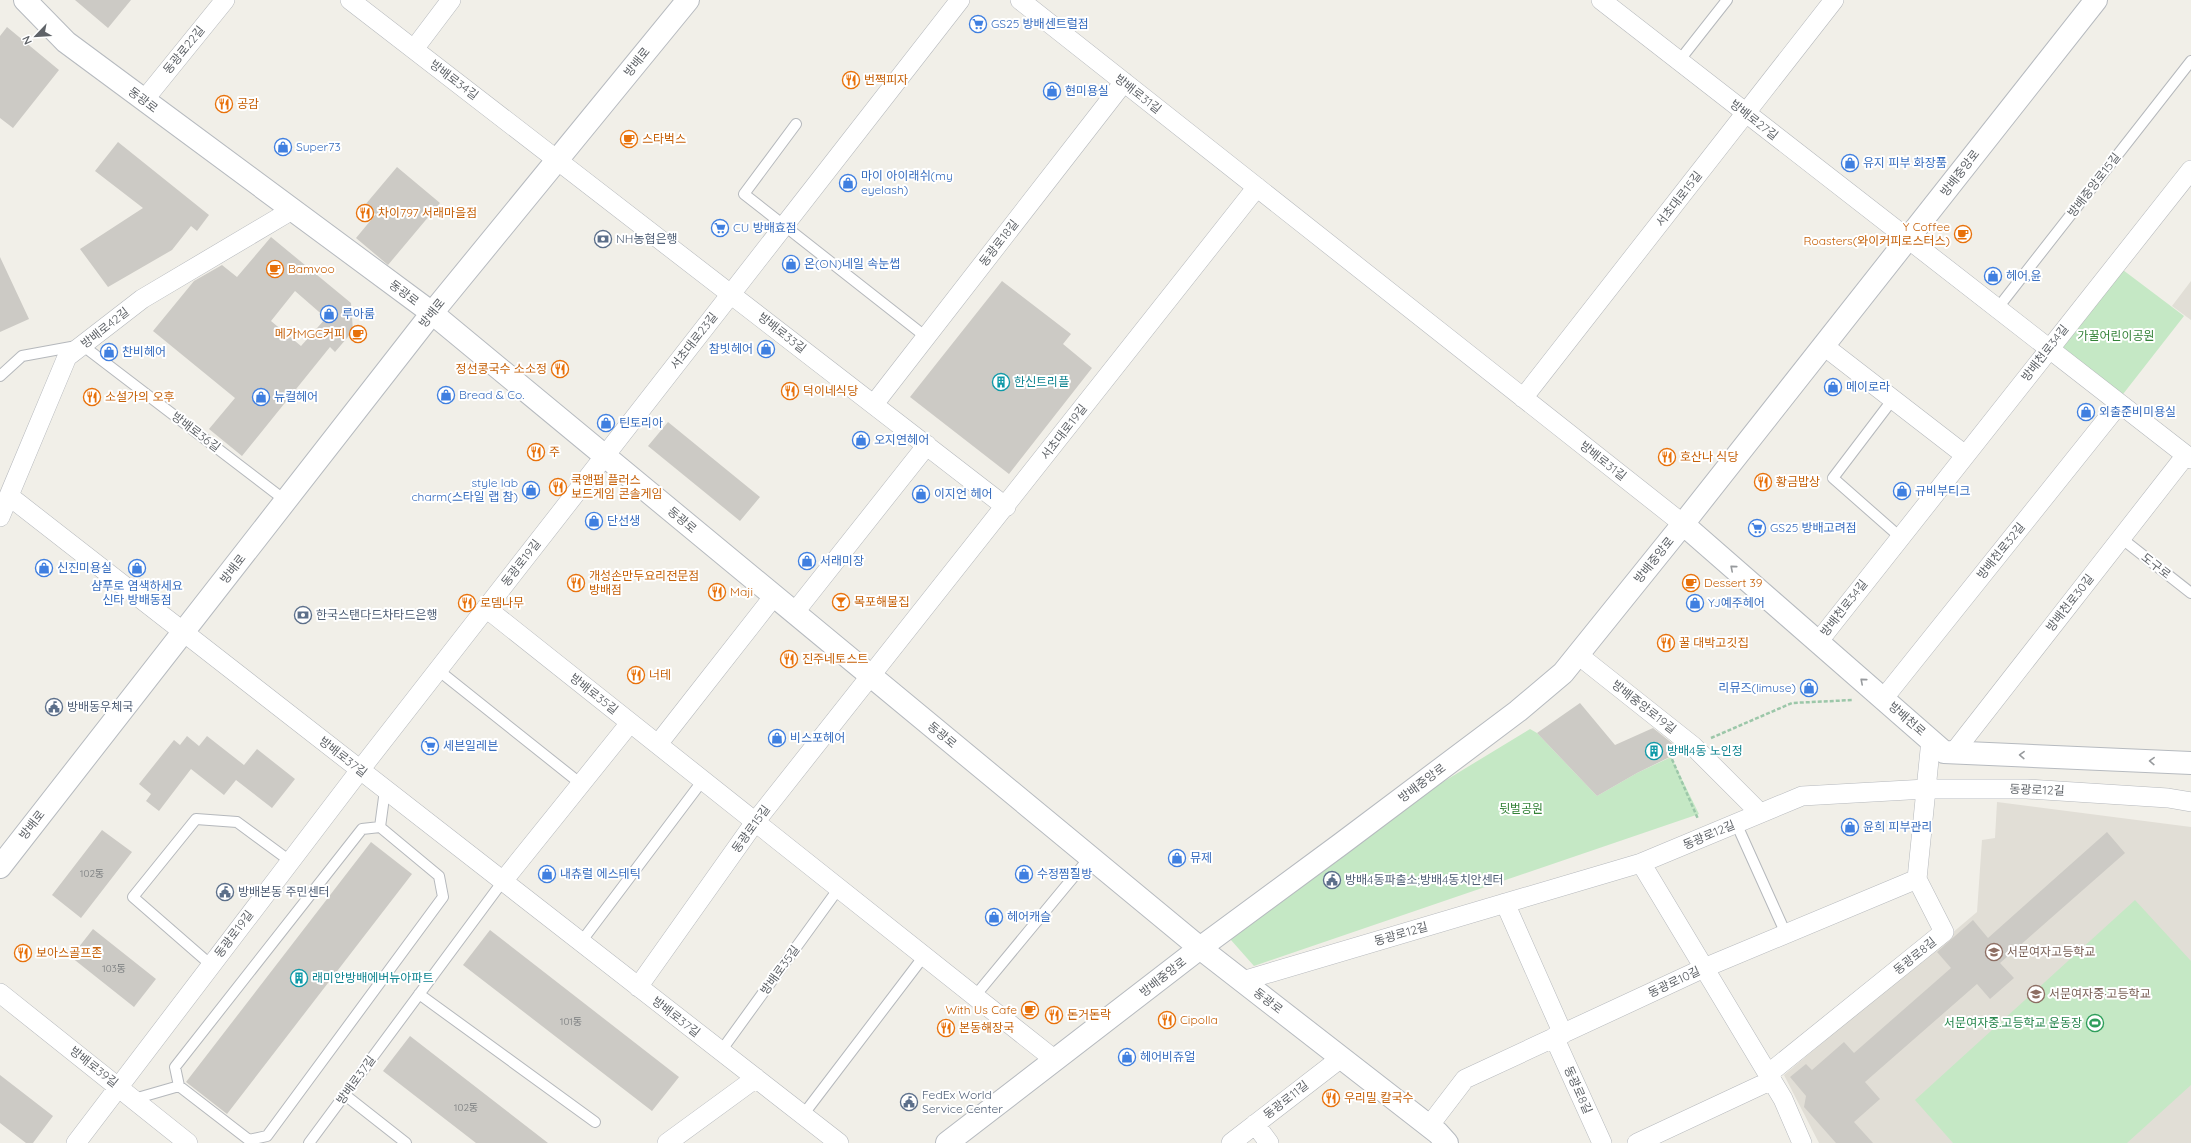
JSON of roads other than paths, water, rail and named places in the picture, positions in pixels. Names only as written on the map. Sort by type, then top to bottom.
[{"type":"street","name":"동광로","points":[[25,0],[66,42],[432,314],[1200,948],[1429,1126],[1447,1143]]},
{"type":"street","name":"동광로22길","points":[[144,100],[225,0]]},
{"type":"street","name":"방배로34길","points":[[350,0],[558,159]]},
{"type":"street","points":[[414,49],[451,0]]},
{"type":"street","name":"방배로","points":[[0,867],[432,314],[688,0]]},
{"type":"street","name":"서초대로23길","points":[[605,456],[960,0]]},
{"type":"street","name":"방배로31길","points":[[1020,0],[1683,524]]},
{"type":"street","name":"서초대로15길","points":[[1523,398],[1834,0]]},
{"type":"street","name":"방배중앙로","points":[[947,1143],[1200,948],[1341,844],[1518,710],[1563,673],[1824,346],[2096,0]]},
{"type":"street","name":"방배로27길","points":[[1611,3],[1679,61],[1907,240]]},
{"type":"street","name":"동광로18길","points":[[874,404],[1124,82]]},
{"type":"street","name":"방배로33길","points":[[558,159],[1006,507]]},
{"type":"street","name":"방배천로34길","points":[[1818,642],[2191,170]]},
{"type":"street","name":"서초대로19길","points":[[870,675],[1006,507],[1257,187]]},
{"type":"street","name":"방배로42길","points":[[0,517],[67,357],[142,299],[292,210]]},
{"type":"street","points":[[1907,240],[2188,457]]},
{"type":"street","points":[[1824,346],[1965,455]]},
{"type":"street","name":"방배천로32길","points":[[1883,698],[2119,404]]},
{"type":"street","points":[[794,613],[927,445]]},
{"type":"street","name":"동광로19길","points":[[76,1143],[360,770],[605,456]]},
{"type":"street","name":"방배천로30길","points":[[1954,752],[2121,538],[2188,457]]},
{"type":"street","points":[[9,496],[183,632]]},
{"type":"street","name":"방배천로","points":[[1683,524],[1944,752],[2191,763]]},
{"type":"street","points":[[658,744],[774,596]]},
{"type":"street","name":"방배로35길","points":[[486,608],[1056,1060]]},
{"type":"street","name":"방배로37길","points":[[183,632],[839,1143]]},
{"type":"street","name":"방배중앙로19길","points":[[1577,654],[1693,746],[1760,813]]},
{"type":"street","name":"동광로15길","points":[[638,987],[755,822],[870,675]]},
{"type":"street","points":[[503,881],[630,723]]},
{"type":"street","points":[[1917,879],[1931,740]]},
{"type":"street","name":"동광로12길","points":[[1242,981],[1641,863],[1802,796],[1926,789],[2027,789],[2168,798],[2191,802]]},
{"type":"street","points":[[1641,863],[1784,1099],[1802,1143]]},
{"type":"street","name":"동광로10길","points":[[1429,1126],[1464,1079],[1704,968],[1917,879]]},
{"type":"street","name":"동광로8길","points":[[1637,1143],[1770,1077],[1944,932],[1917,879]]},
{"type":"street","points":[[1505,903],[1558,1036]]},
{"type":"street","name":"방배로39길","points":[[0,993],[134,1098],[188,1143]]},
{"type":"street","name":"동광로8길","points":[[1558,1036],[1602,1143]]},
{"type":"street","name":"동광로11길","points":[[1231,1143],[1341,1058]]},
{"type":"street","points":[[667,1143],[756,1078]]},
{"type":"street","points":[[1255,1124],[1269,1143]]},
{"type":"lane","points":[[1679,61],[1727,0]]},
{"type":"lane","name":"방배중앙로15길","points":[[1997,309],[2191,61]]},
{"type":"lane","points":[[796,124],[744,194],[926,337]]},
{"type":"lane","points":[[0,376],[22,356],[82,345]]},
{"type":"lane","name":"방배로36길","points":[[82,345],[286,501]]},
{"type":"lane","points":[[1893,399],[1833,478],[1900,537]]},
{"type":"lane","name":"도구로","points":[[2121,538],[2191,594]]},
{"type":"lane","points":[[438,670],[581,784]]},
{"type":"lane","points":[[581,942],[703,780]]},
{"type":"lane","points":[[380,827],[385,790]]},
{"type":"lane","points":[[211,965],[133,897],[196,819],[237,822],[290,861]]},
{"type":"lane","points":[[1736,823],[1786,934]]},
{"type":"lane","points":[[380,827],[438,876],[443,897],[267,1136],[250,1140],[179,1086],[175,1067],[362,829],[380,827]]},
{"type":"lane","points":[[975,996],[1090,857]]},
{"type":"lane","name":"방배로37길","points":[[309,1143],[503,881]]},
{"type":"lane","name":"방배로35길","points":[[721,1051],[839,888]]},
{"type":"lane","points":[[803,1115],[924,956]]},
{"type":"lane","points":[[419,994],[595,1122]]},
{"type":"lane","points":[[134,1098],[179,1086]]},
{"type":"lane","points":[[345,1095],[406,1143]]},
{"type":"place","name":"GS25 방배센트럴점","points":[[978,24]]},
{"type":"place","name":"번쩍피자","points":[[851,80]]},
{"type":"place","name":"현미용실","points":[[1052,91]]},
{"type":"place","name":"공감","points":[[224,104]]},
{"type":"place","name":"스타벅스","points":[[629,139]]},
{"type":"place","name":"Super73","points":[[283,147]]},
{"type":"place","name":"유지 피부 화장품","points":[[1850,163]]},
{"type":"place","name":"마이 아이래쉬(my eyelash)","points":[[848,183]]},
{"type":"place","name":"차이797 서래마을점","points":[[365,213]]},
{"type":"place","name":"CU 방배효점","points":[[720,228]]},
{"type":"place","name":"Y Coffee Roasters(와이커피로스터스)","points":[[1963,234]]},
{"type":"place","name":"NH농협은행","points":[[603,239]]},
{"type":"place","name":"온(ON)네일 속눈썹","points":[[791,264]]},
{"type":"place","name":"Bamvoo","points":[[275,269]]},
{"type":"place","name":"헤어,윤","points":[[1993,276]]},
{"type":"place","name":"루아룸","points":[[329,314]]},
{"type":"place","name":"메가MGC커피","points":[[358,334]]},
{"type":"place","name":"참빗헤어","points":[[766,349]]},
{"type":"place","name":"찬비헤어","points":[[109,352]]},
{"type":"place","name":"정선콩국수 소소정","points":[[560,369]]},
{"type":"place","name":"한신트리플","points":[[1001,382]]},
{"type":"place","name":"메이로라","points":[[1833,387]]},
{"type":"place","name":"덕이네식당","points":[[790,391]]},
{"type":"place","name":"Bread & Co.","points":[[446,395]]},
{"type":"place","name":"소설가의 오후","points":[[92,397]]},
{"type":"place","name":"뉴컬헤어","points":[[261,397]]},
{"type":"place","name":"외출준비미용실","points":[[2086,412]]},
{"type":"place","name":"틴토리아","points":[[606,423]]},
{"type":"place","name":"오지연헤어","points":[[861,440]]},
{"type":"place","name":"주","points":[[536,452]]},
{"type":"place","name":"호산나 식당","points":[[1667,457]]},
{"type":"place","name":"황금밥상","points":[[1763,482]]},
{"type":"place","name":"쿡앤펍 플러스 보드게임 콘솔게임","points":[[558,487]]},
{"type":"place","name":"style lab charm(스타일 랩 참)","points":[[531,490]]},
{"type":"place","name":"규비부티크","points":[[1902,491]]},
{"type":"place","name":"이지언 헤어","points":[[921,494]]},
{"type":"place","name":"단선생","points":[[594,521]]},
{"type":"place","name":"GS25 방배고려점","points":[[1757,528]]},
{"type":"place","name":"서래미장","points":[[807,561]]},
{"type":"place","name":"신진미용실","points":[[44,568]]},
{"type":"place","name":"샴푸로 염색하세요 신타 방배동점","points":[[137,568]]},
{"type":"place","name":"개성손만두요리전문점 방배점","points":[[576,583]]},
{"type":"place","name":"Dessert 39","points":[[1691,583]]},
{"type":"place","name":"Maji","points":[[717,592]]},
{"type":"place","name":"목포해물집","points":[[841,602]]},
{"type":"place","name":"로뎀나무","points":[[467,603]]},
{"type":"place","name":"YJ예주헤어","points":[[1695,603]]},
{"type":"place","name":"한국스탠다드차타드은행","points":[[303,615]]},
{"type":"place","name":"꿀 대박고깃집","points":[[1666,643]]},
{"type":"place","name":"진주네토스트","points":[[789,659]]},
{"type":"place","name":"너테","points":[[636,675]]},
{"type":"place","name":"리뮤즈(limuse)","points":[[1809,688]]},
{"type":"place","name":"방배동우체국","points":[[54,707]]},
{"type":"place","name":"비스포헤어","points":[[777,738]]},
{"type":"place","name":"세븐일레븐","points":[[430,746]]},
{"type":"place","name":"방배4동 노인정","points":[[1654,751]]},
{"type":"place","name":"윤희 피부관리","points":[[1850,827]]},
{"type":"place","name":"뮤제","points":[[1177,858]]},
{"type":"place","name":"내츄럴 에스테틱","points":[[547,874]]},
{"type":"place","name":"수정찜질방","points":[[1024,874]]},
{"type":"place","name":"방배4동파출소;방배4동치안센터","points":[[1332,880]]},
{"type":"place","name":"방배본동 주민센터","points":[[225,892]]},
{"type":"place","name":"헤어캐슬","points":[[994,917]]},
{"type":"place","name":"서문여자고등학교","points":[[1994,952]]},
{"type":"place","name":"보아스골프존","points":[[23,953]]},
{"type":"place","name":"래미안방배에버뉴아파트","points":[[299,978]]},
{"type":"place","name":"서문여자중·고등학교","points":[[2036,994]]},
{"type":"place","name":"With Us Cafe","points":[[1030,1010]]},
{"type":"place","name":"돈거돈락","points":[[1054,1015]]},
{"type":"place","name":"Cipolla","points":[[1167,1020]]},
{"type":"place","name":"서문여자중.고등학교 운동장","points":[[2095,1023]]},
{"type":"place","name":"본동해장국","points":[[946,1028]]},
{"type":"place","name":"헤어비쥬얼","points":[[1127,1057]]},
{"type":"place","name":"우리밀 칼국수","points":[[1331,1098]]},
{"type":"place","name":"FedEx World Service Center","points":[[909,1102]]},
{"type":"park label","name":"가꿀어린이공원","points":[[2116,336]]},
{"type":"park label","name":"뒷벌공원","points":[[1521,809]]}]
